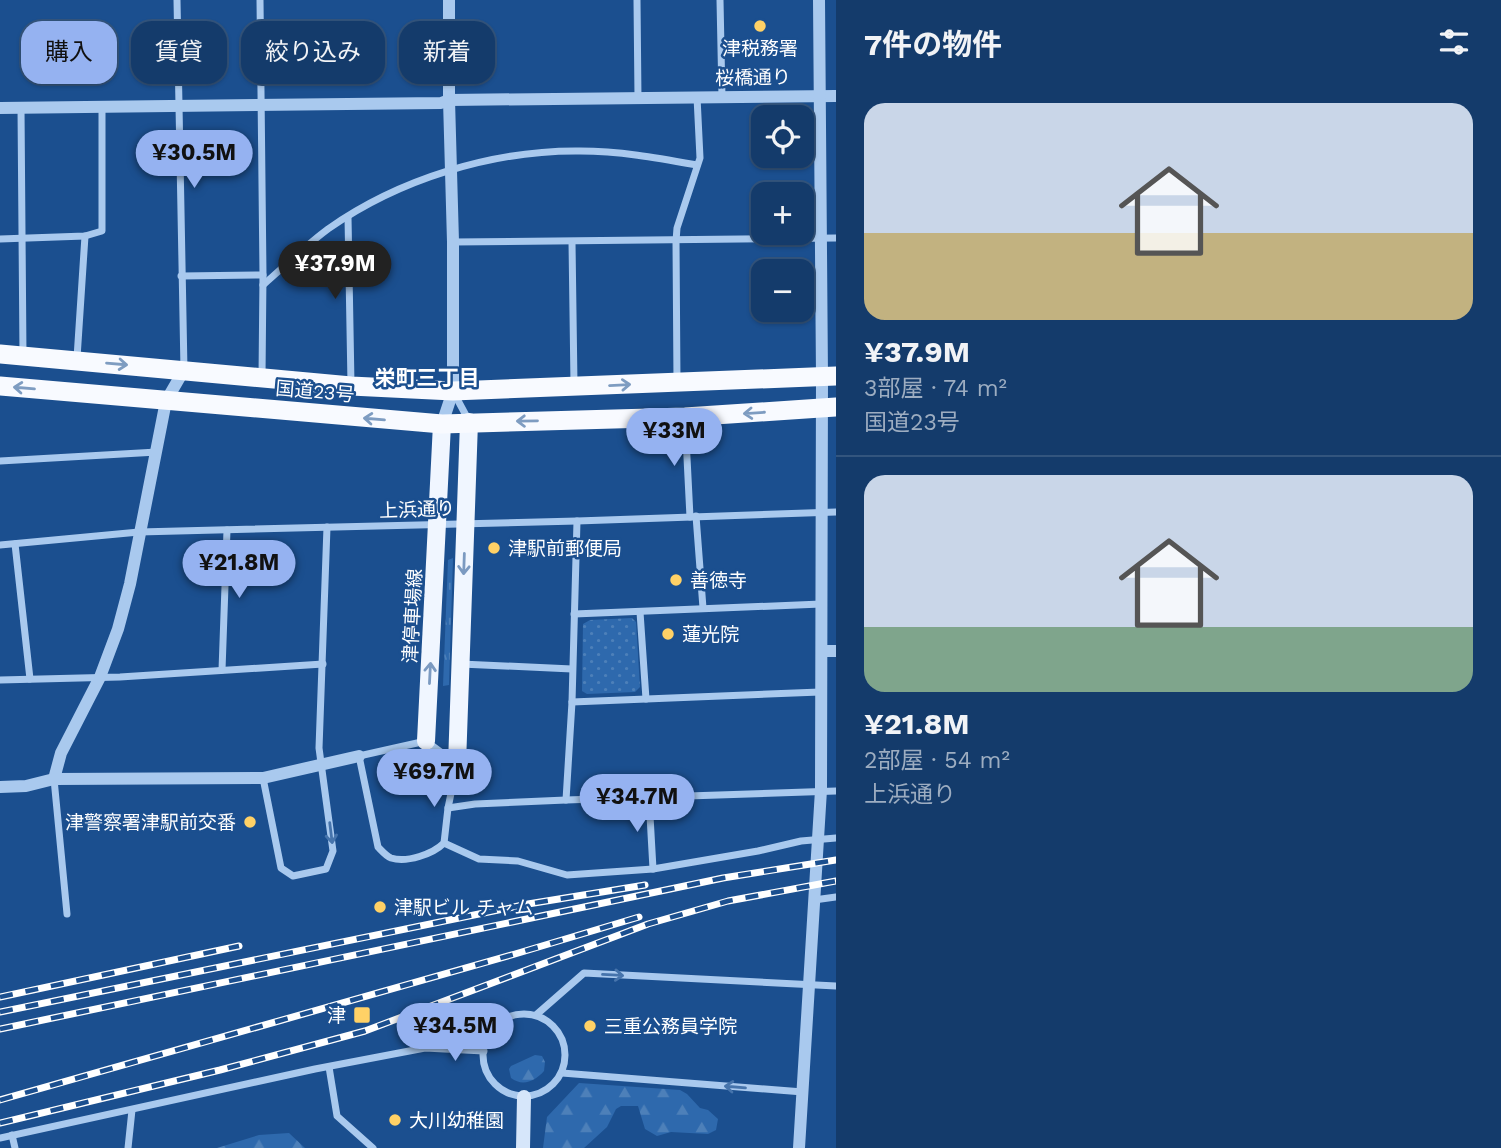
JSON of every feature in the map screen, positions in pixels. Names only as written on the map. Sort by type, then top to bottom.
[{"type":"highway","name":"国道23号","points":[[0,354],[351,386],[453,391],[829,376]]},
{"type":"highway","name":"国道23号","points":[[0,386],[442,424],[685,417],[829,408]]},
{"type":"main road","points":[[457,764],[469,422]]},
{"type":"main road","name":"津停車場線","points":[[426,741],[442,424]]},
{"type":"main road","points":[[523,1148],[524,1097]]},
{"type":"street","points":[[67,914],[54,779],[61,753],[100,677],[118,629],[130,584],[166,401],[184,370],[177,0]]},
{"type":"street","points":[[260,0],[262,377]]},
{"type":"street","points":[[442,424],[453,391],[449,0]]},
{"type":"street","points":[[637,0],[638,98]]},
{"type":"street","points":[[720,0],[722,97]]},
{"type":"street","points":[[799,1148],[821,790],[821,512],[829,408],[821,239],[819,0]]},
{"type":"street","name":"桜橋通り","points":[[0,108],[836,96]]},
{"type":"street","points":[[677,382],[676,241],[677,228],[699,158],[697,97]]},
{"type":"street","points":[[0,239],[85,236],[102,231],[102,107]]},
{"type":"street","points":[[21,108],[23,356]]},
{"type":"street","points":[[263,285],[305,248],[348,217],[391,193],[450,171],[522,154],[557,151],[616,152],[697,165]]},
{"type":"street","points":[[348,217],[351,386]]},
{"type":"street","points":[[77,361],[85,236]]},
{"type":"street","points":[[453,242],[836,238]]},
{"type":"street","points":[[572,242],[574,388]]},
{"type":"street","points":[[181,276],[263,275]]},
{"type":"street","points":[[453,391],[469,422]]},
{"type":"street","points":[[685,417],[703,608]]},
{"type":"street","points":[[0,461],[156,452]]},
{"type":"street","name":"上浜通り","points":[[0,545],[139,532],[836,512]]},
{"type":"street","points":[[566,800],[572,702],[577,521]]},
{"type":"street","points":[[263,778],[281,868],[293,876],[326,869],[333,850],[318,748],[327,527]]},
{"type":"street","points":[[222,670],[227,530]]},
{"type":"street","points":[[15,544],[30,679]]},
{"type":"street","points":[[574,614],[821,604]]},
{"type":"street","points":[[640,612],[646,699]]},
{"type":"street","points":[[822,651],[836,651]]},
{"type":"street","points":[[0,680],[120,677],[323,664]]},
{"type":"street","points":[[461,664],[572,669]]},
{"type":"street","points":[[572,702],[820,692]]},
{"type":"street","points":[[0,787],[26,786],[54,779],[263,778],[426,741],[457,764],[444,843],[435,851],[400,859],[388,858],[378,847],[359,757]]},
{"type":"street","points":[[448,808],[475,804],[566,800],[836,791]]},
{"type":"street","points":[[649,797],[653,869]]},
{"type":"street","points":[[444,843],[479,859],[518,860],[567,875],[653,869],[836,838]]},
{"type":"street","points":[[814,900],[836,897]]},
{"type":"street","points":[[536,1015],[584,973],[836,986]]},
{"type":"street","points":[[536,1015],[548,1021],[558,1031],[564,1044],[565,1058],[562,1073],[543,1091],[524,1097],[514,1095],[494,1081],[487,1070],[484,1051],[490,1032],[499,1022],[510,1016],[536,1015]]},
{"type":"street","points":[[0,1138],[425,1048],[484,1051]]},
{"type":"street","points":[[329,1067],[337,1116],[373,1148]]},
{"type":"street","points":[[562,1073],[803,1092]]},
{"type":"street","points":[[128,1148],[132,1110]]},
{"type":"street","points":[[12,1135],[15,1148]]},
{"type":"green space","points":[[453,558],[449,685],[443,686],[448,560]]},
{"type":"green space","points":[[632,618],[636,622],[640,687],[635,692],[587,694],[582,691],[583,624],[590,620]]},
{"type":"green space","points":[[535,1055],[542,1056],[545,1062],[544,1071],[540,1075],[524,1082],[511,1078],[511,1066]]},
{"type":"green space","points":[[579,1083],[680,1090],[700,1108],[708,1110],[718,1119],[716,1130],[708,1134],[671,1132],[657,1136],[645,1129],[638,1106],[621,1106],[616,1109],[607,1127],[584,1148],[543,1148],[547,1117]]},
{"type":"green space","points":[[289,1133],[305,1148],[217,1148],[259,1135]]},
{"type":"railway","points":[[0,1029],[723,878],[836,860]]},
{"type":"railway","points":[[0,1123],[220,1070],[365,1031],[648,924],[728,901],[836,881]]},
{"type":"railway","points":[[0,1012],[528,904],[645,885]]},
{"type":"railway","points":[[0,1100],[639,917]]},
{"type":"railway","points":[[0,997],[239,946]]},
{"type":"place","name":"津税務署","points":[[760,26]]},
{"type":"place","name":"津駅前郵便局","points":[[494,548]]},
{"type":"place","name":"善徳寺","points":[[676,580]]},
{"type":"place","name":"蓮光院","points":[[668,634]]},
{"type":"place","name":"津警察署津駅前交番","points":[[250,822]]},
{"type":"place","name":"津駅ビル チャム","points":[[380,907]]},
{"type":"place","name":"津","points":[[362,1015]]},
{"type":"place","name":"三重公務員学院","points":[[590,1026]]},
{"type":"place","name":"大川幼稚園","points":[[395,1120]]},
{"type":"district","name":"栄町三丁目","points":[[427,378]]}]
